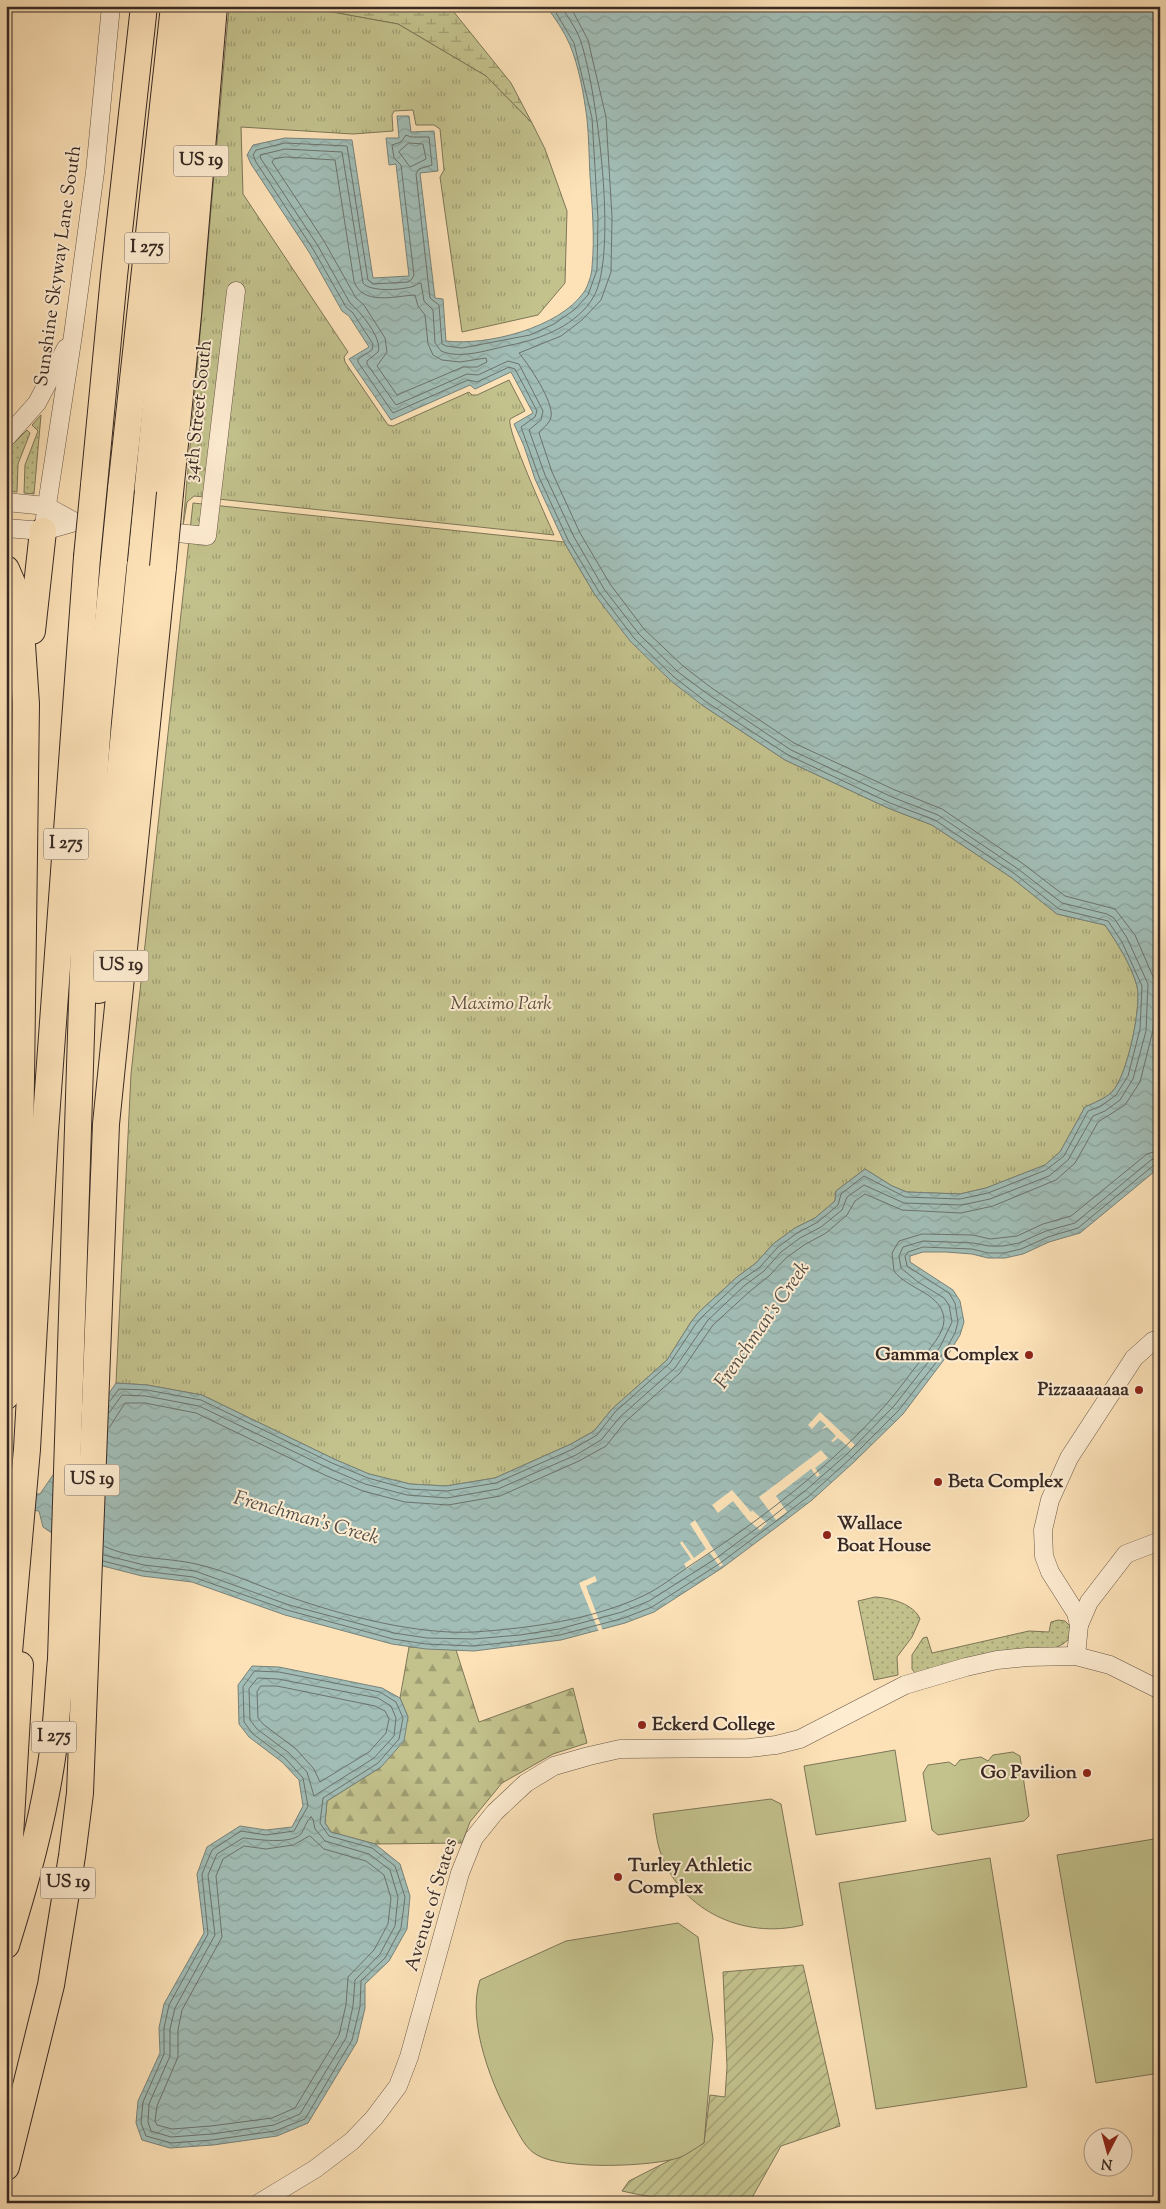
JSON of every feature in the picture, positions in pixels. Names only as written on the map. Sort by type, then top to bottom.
[{"type":"highway","name":"I 275","points":[[6,1686],[27,1449],[45,1132],[87,557],[114,276],[144,6]]},
{"type":"highway","name":"I 275","points":[[6,1945],[27,1880],[40,1826],[76,1592],[83,1367],[80,1081],[86,900],[98,722],[121,490],[174,6]]},
{"type":"highway","points":[[80,1081],[94,1041],[142,529],[181,146],[192,6]]},
{"type":"highway","name":"US 19","points":[[83,1367],[188,315],[214,6]]},
{"type":"highway","points":[[6,1396],[20,1154],[26,704],[39,551],[43,531]]},
{"type":"highway","points":[[6,570],[16,592],[20,615],[26,704]]},
{"type":"highway","name":"US 19","points":[[6,2167],[51,1985],[80,1793],[84,1740],[76,1592]]},
{"type":"highway","points":[[6,1905],[21,1653],[14,1604]]},
{"type":"street","name":"Sunshine Skyway Lane South","points":[[43,531],[73,334],[94,172],[111,6]]},
{"type":"street","name":"34th Street South","points":[[142,529],[207,536],[236,291]]},
{"type":"street","points":[[6,438],[36,403],[73,334]]},
{"type":"street","points":[[6,502],[46,506],[75,522]]},
{"type":"street","points":[[6,528],[43,531],[75,522],[142,529]]},
{"type":"street","points":[[1076,1656],[1077,1619],[1050,1572],[1044,1556],[1043,1530],[1050,1500],[1069,1458],[1134,1358],[1153,1341],[1160,1340]]},
{"type":"street","points":[[1077,1619],[1126,1554],[1160,1541]]},
{"type":"street","name":"Avenue of States","points":[[259,2203],[315,2169],[352,2141],[374,2118],[398,2086],[409,2058],[460,1873],[474,1838],[495,1812],[526,1783],[554,1766],[620,1750],[749,1748],[776,1745],[800,1739],[905,1685],[966,1667],[1027,1657],[1076,1656],[1110,1665],[1160,1690]]},
{"type":"green space","points":[[229,6],[299,6],[398,24],[486,76],[532,123],[545,149],[567,211],[565,283],[538,315],[462,332],[440,177],[444,170],[440,129],[434,125],[416,125],[413,110],[394,111],[392,115],[393,131],[353,134],[241,127],[243,194],[348,352],[344,357],[345,362],[388,425],[393,426],[469,392],[472,395],[477,395],[509,380],[525,411],[510,419],[510,426],[520,456],[554,535],[218,499],[243,285],[231,283],[222,341],[204,497],[194,496],[187,502],[183,526]]},
{"type":"green space","points":[[327,6],[449,6],[511,83],[532,123],[486,76],[398,24],[342,14]]},
{"type":"green space","points":[[41,415],[34,494],[24,493],[25,465],[38,431],[32,425]]},
{"type":"green space","points":[[27,430],[30,433],[18,464],[17,492],[6,491],[6,451]]},
{"type":"green space","name":"Maximo Park","points":[[193,503],[564,542],[595,595],[702,705],[785,760],[888,808],[932,825],[1012,878],[1057,914],[1105,925],[1119,946],[1131,970],[1137,986],[1138,996],[1132,1041],[1118,1084],[1112,1092],[1099,1101],[1085,1107],[1060,1152],[1045,1165],[986,1188],[960,1194],[907,1192],[892,1186],[865,1169],[836,1191],[835,1201],[815,1218],[795,1228],[773,1244],[756,1263],[737,1277],[699,1312],[667,1360],[612,1409],[594,1431],[571,1444],[495,1478],[446,1486],[410,1484],[369,1474],[202,1395],[147,1385],[116,1383],[131,1074]]},
{"type":"green space","points":[[875,1597],[895,1600],[913,1609],[920,1619],[912,1637],[897,1657],[898,1675],[874,1680],[858,1601]]},
{"type":"green space","points":[[1065,1621],[1070,1626],[1069,1639],[1053,1649],[915,1673],[912,1669],[912,1655],[923,1638],[927,1637],[932,1653],[1029,1631],[1049,1632],[1051,1622]]},
{"type":"green space","points":[[409,1647],[456,1650],[479,1722],[573,1688],[587,1743],[553,1754],[502,1783],[470,1822],[462,1843],[375,1844],[331,1832],[325,1823],[327,1801],[381,1767],[408,1717],[400,1698]]},
{"type":"green space","points":[[895,1750],[906,1821],[816,1835],[804,1766]]},
{"type":"green space","points":[[1013,1752],[1020,1756],[1029,1816],[1024,1821],[938,1835],[932,1830],[923,1773],[928,1765],[949,1762],[955,1766],[960,1760],[981,1757],[988,1761],[993,1755]]},
{"type":"green space","points":[[771,1799],[781,1804],[803,1925],[780,1929],[736,1924],[697,1904],[681,1888],[668,1870],[659,1848],[653,1814]]},
{"type":"green space","points":[[1160,1838],[1160,2073],[1096,2083],[1057,1855]]},
{"type":"green space","points":[[990,1858],[1027,2087],[876,2109],[839,1883]]},
{"type":"green space","points":[[678,1923],[698,1937],[713,2039],[704,2143],[681,2157],[630,2165],[566,2163],[549,2160],[537,2155],[524,2142],[506,2110],[490,2074],[479,2035],[476,2015],[480,1980],[566,1941]]},
{"type":"green space","points":[[803,1965],[840,2126],[781,2146],[749,2203],[685,2201],[622,2191],[629,2181],[704,2143],[710,2095],[725,2097],[727,2067],[723,1972]]},
{"type":"water","name":"Frenchman's Creek","points":[[546,6],[1160,6],[1160,1167],[1080,1233],[1049,1242],[1023,1254],[1005,1258],[988,1258],[972,1254],[923,1252],[910,1256],[910,1262],[953,1290],[960,1301],[964,1322],[960,1335],[949,1353],[903,1414],[854,1462],[812,1500],[722,1568],[654,1612],[625,1623],[561,1640],[474,1651],[426,1649],[392,1644],[285,1615],[192,1582],[142,1576],[99,1565],[43,1527],[39,1511],[6,1508],[6,1492],[40,1494],[116,1383],[147,1385],[202,1395],[369,1474],[410,1484],[446,1486],[495,1478],[571,1444],[594,1431],[612,1409],[667,1360],[699,1312],[737,1277],[756,1263],[773,1244],[795,1228],[815,1218],[835,1201],[836,1191],[865,1169],[892,1186],[907,1192],[960,1194],[986,1188],[1045,1165],[1060,1152],[1085,1107],[1099,1101],[1112,1092],[1118,1084],[1132,1041],[1138,996],[1137,986],[1131,970],[1105,925],[1057,914],[1012,878],[932,825],[888,808],[785,760],[702,705],[671,681],[630,641],[595,595],[564,542],[535,479],[514,424],[533,413],[511,372],[475,389],[470,385],[391,420],[349,359],[369,347],[349,316],[342,311],[309,252],[247,155],[253,145],[285,138],[352,140],[373,278],[409,276],[396,164],[389,165],[386,138],[399,138],[397,116],[409,116],[411,132],[434,131],[438,171],[420,173],[435,298],[443,299],[446,341],[481,341],[521,332],[540,325],[558,316],[573,305],[584,292],[591,273],[593,256],[588,133],[583,91],[570,45]]},
{"type":"water","points":[[252,1666],[279,1667],[382,1688],[400,1698],[408,1717],[404,1741],[381,1767],[327,1801],[325,1823],[331,1832],[375,1844],[400,1864],[410,1896],[407,1929],[389,1961],[365,1984],[365,2008],[357,2042],[308,2123],[277,2136],[213,2145],[170,2148],[142,2140],[136,2123],[138,2101],[160,2053],[159,2028],[164,2004],[204,1933],[197,1874],[207,1847],[240,1826],[266,1830],[292,1827],[303,1806],[299,1780],[282,1762],[249,1737],[239,1724],[238,1685]]},
{"type":"pier","points":[[820,1412],[855,1445],[851,1449],[838,1438],[833,1442],[831,1441],[836,1436],[827,1427],[821,1430],[826,1425],[820,1420],[812,1429],[808,1425]]},
{"type":"pier","points":[[821,1450],[828,1458],[815,1468],[820,1475],[817,1477],[811,1469],[776,1496],[787,1512],[776,1520],[759,1497]]},
{"type":"pier","points":[[732,1490],[751,1512],[752,1510],[767,1523],[760,1530],[748,1520],[733,1501],[718,1513],[712,1505]]},
{"type":"pier","points":[[695,1520],[723,1565],[720,1567],[710,1553],[687,1569],[684,1564],[691,1559],[680,1543],[682,1541],[694,1558],[706,1549],[690,1524]]},
{"type":"pier","points":[[595,1576],[597,1581],[586,1586],[603,1631],[599,1632],[579,1583]]},
{"type":"place","name":"Gamma Complex","points":[[1029,1355]]},
{"type":"place","name":"Pizzaaaaaaa","points":[[1139,1390]]},
{"type":"place","name":"Beta Complex","points":[[938,1482]]},
{"type":"place","name":"Wallace Boat House","points":[[827,1535]]},
{"type":"place","name":"Eckerd College","points":[[642,1725]]},
{"type":"place","name":"Go Pavilion","points":[[1087,1773]]},
{"type":"place","name":"Turley Athletic Complex","points":[[618,1877]]}]
